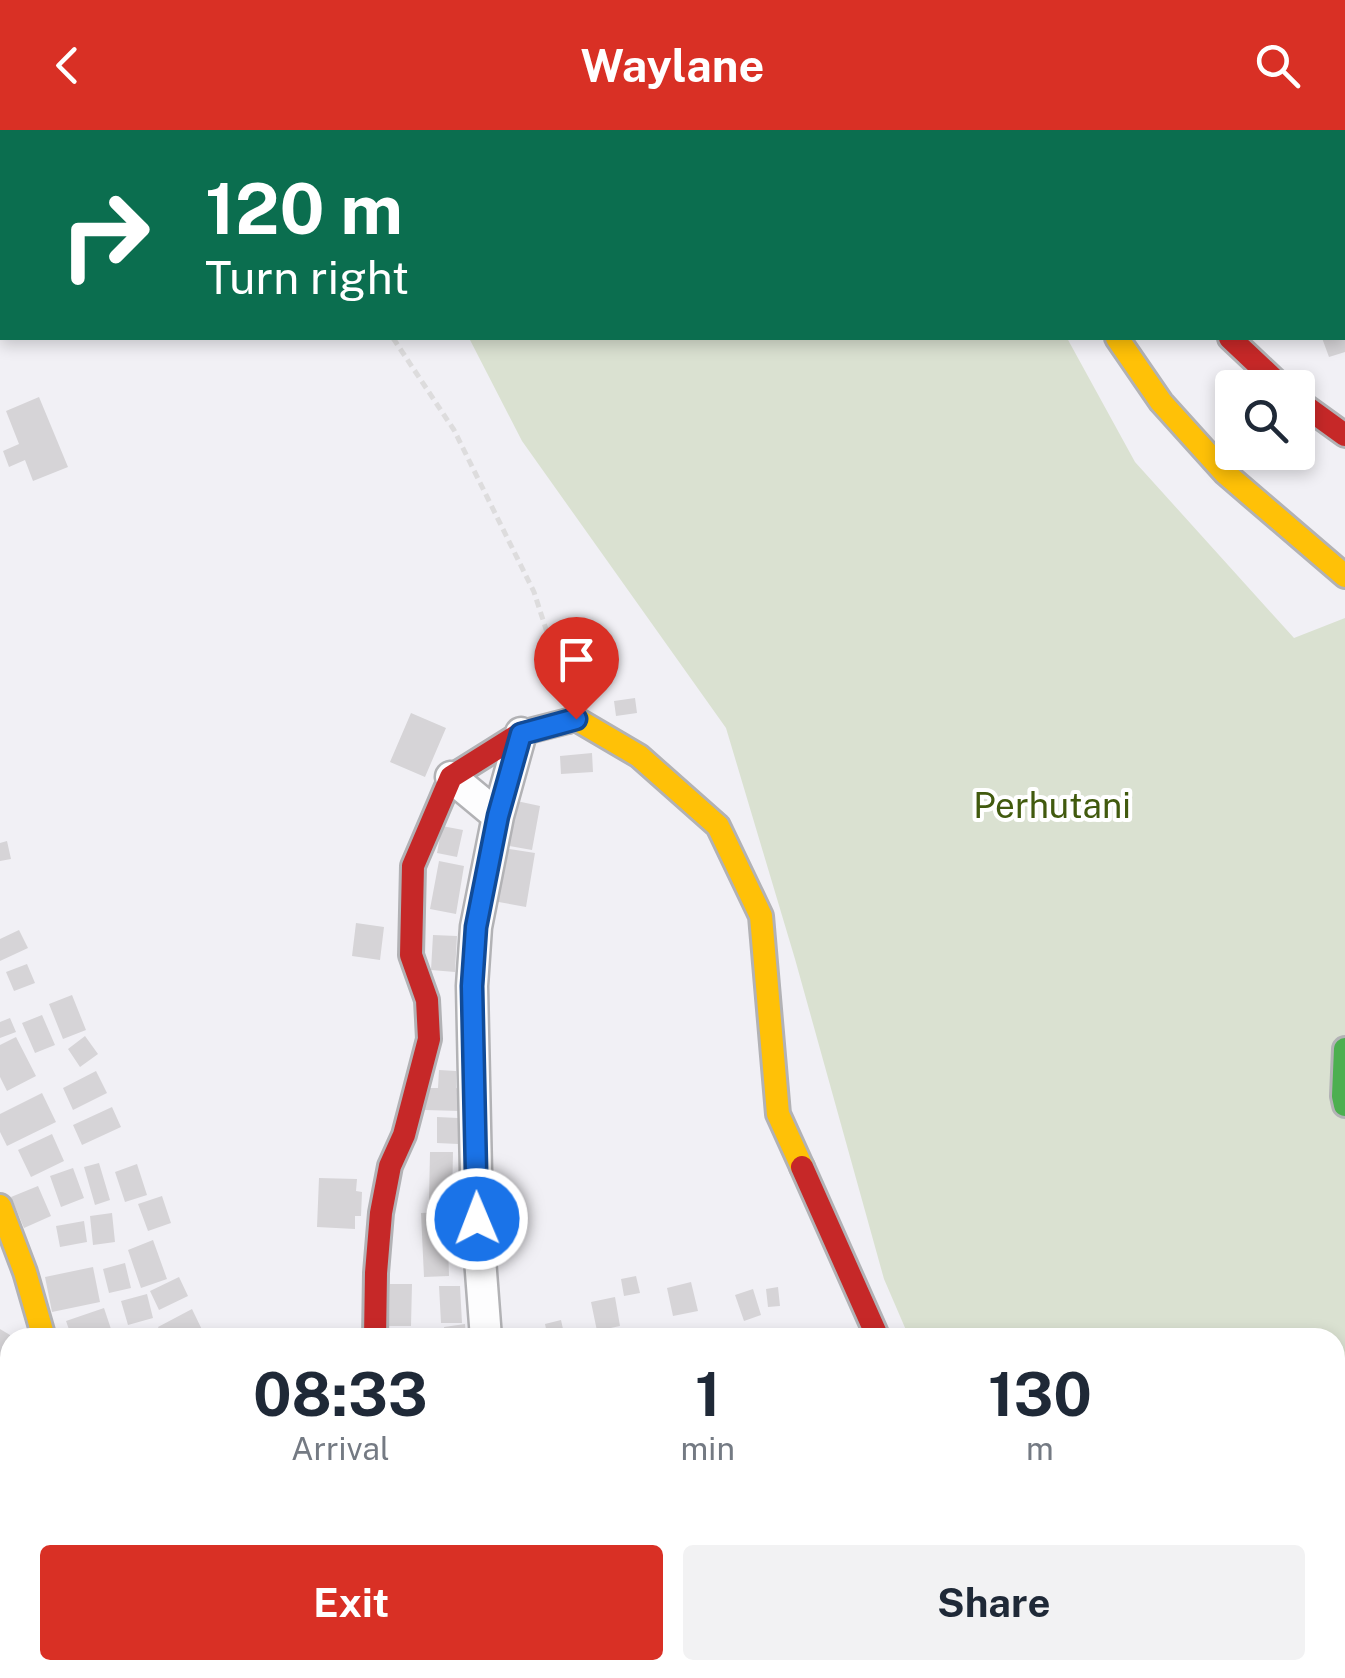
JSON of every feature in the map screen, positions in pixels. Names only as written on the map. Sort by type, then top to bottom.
[{"type":"main road","points":[[1118,340],[1161,402],[1225,473],[1345,576]]},
{"type":"main road","points":[[1232,340],[1264,370]]},
{"type":"main road","points":[[1315,414],[1345,436]]},
{"type":"main road","points":[[376,1328],[381,1213],[390,1166],[404,1134],[428,1038],[426,1000],[411,955],[413,866],[452,777],[521,734],[576,719],[639,756],[718,826],[761,916],[778,1114],[874,1328]]},
{"type":"main road","points":[[1345,1049],[1345,1104]]},
{"type":"main road","points":[[0,1206],[41,1328]]},
{"type":"street","points":[[485,1328],[477,1219],[472,986],[476,927],[498,816],[521,734]]},
{"type":"street","points":[[452,777],[498,816]]},
{"type":"path","points":[[394,340],[454,430],[534,592],[576,719]]},
{"type":"green space","name":"Perhutani","points":[[470,340],[1068,340],[1135,462],[1294,638],[1345,618],[1345,1328],[905,1328],[884,1279],[726,728],[522,441]]},
{"type":"building","points":[[1323,340],[1345,340],[1345,352],[1329,357]]},
{"type":"building","points":[[39,397],[68,467],[33,481],[25,460],[9,467],[3,451],[19,444],[6,411]]},
{"type":"building","points":[[635,698],[637,713],[616,716],[614,701]]},
{"type":"building","points":[[411,713],[446,728],[425,777],[390,762]]},
{"type":"building","points":[[592,753],[593,772],[561,774],[560,756]]},
{"type":"building","points":[[512,800],[540,806],[532,850],[503,845]]},
{"type":"building","points":[[442,826],[463,830],[457,857],[437,853]]},
{"type":"building","points":[[7,841],[11,859],[0,861],[0,843]]},
{"type":"building","points":[[503,848],[535,853],[526,907],[493,901]]},
{"type":"building","points":[[439,861],[464,866],[456,914],[430,909]]},
{"type":"building","points":[[356,923],[384,927],[380,960],[352,956]]},
{"type":"building","points":[[19,930],[28,948],[0,961],[0,939]]},
{"type":"building","points":[[433,935],[457,936],[455,972],[431,970]]},
{"type":"building","points":[[27,964],[35,983],[14,991],[6,972]]},
{"type":"building","points":[[72,995],[86,1030],[63,1039],[49,1004]]},
{"type":"building","points":[[42,1015],[55,1045],[35,1053],[22,1023]]},
{"type":"building","points":[[10,1018],[16,1032],[0,1038],[0,1022]]},
{"type":"building","points":[[85,1036],[98,1054],[80,1067],[68,1049]]},
{"type":"building","points":[[16,1037],[36,1076],[7,1091],[0,1077],[0,1045]]},
{"type":"building","points":[[439,1070],[456,1071],[460,1111],[425,1110],[425,1088],[438,1088]]},
{"type":"building","points":[[96,1071],[107,1093],[73,1110],[63,1088]]},
{"type":"building","points":[[42,1093],[56,1122],[7,1146],[0,1132],[0,1114]]},
{"type":"building","points":[[112,1107],[121,1127],[82,1145],[73,1125]]},
{"type":"building","points":[[437,1117],[458,1118],[458,1144],[437,1143]]},
{"type":"building","points":[[52,1134],[64,1161],[31,1177],[18,1150]]},
{"type":"building","points":[[430,1152],[453,1152],[452,1201],[429,1200]]},
{"type":"building","points":[[99,1163],[110,1200],[95,1205],[84,1167]]},
{"type":"building","points":[[137,1164],[147,1195],[125,1202],[115,1172]]},
{"type":"building","points":[[73,1168],[84,1198],[61,1207],[50,1176]]},
{"type":"building","points":[[319,1178],[357,1179],[356,1191],[362,1192],[361,1216],[355,1216],[355,1229],[317,1227]]},
{"type":"building","points":[[38,1186],[51,1216],[24,1228],[11,1197]]},
{"type":"building","points":[[162,1196],[171,1223],[148,1231],[138,1204]]},
{"type":"building","points":[[447,1212],[449,1276],[424,1277],[421,1213]]},
{"type":"building","points":[[112,1213],[115,1242],[93,1245],[90,1216]]},
{"type":"building","points":[[84,1221],[87,1242],[60,1247],[56,1226]]},
{"type":"building","points":[[153,1240],[167,1279],[141,1288],[128,1250]]},
{"type":"building","points":[[125,1263],[131,1288],[109,1293],[103,1269]]},
{"type":"building","points":[[93,1267],[100,1302],[52,1312],[45,1277]]},
{"type":"building","points":[[636,1276],[640,1293],[624,1296],[621,1279]]},
{"type":"building","points":[[179,1277],[188,1296],[159,1310],[150,1291]]},
{"type":"building","points":[[691,1282],[698,1311],[673,1316],[667,1288]]},
{"type":"building","points":[[390,1284],[412,1284],[411,1326],[389,1326]]},
{"type":"building","points":[[439,1286],[460,1286],[462,1323],[441,1323]]},
{"type":"building","points":[[778,1287],[780,1306],[768,1307],[766,1289]]},
{"type":"building","points":[[753,1289],[761,1315],[744,1321],[735,1295]]},
{"type":"building","points":[[147,1294],[153,1318],[128,1325],[121,1301]]},
{"type":"building","points":[[615,1297],[620,1326],[596,1328],[591,1302]]},
{"type":"building","points":[[104,1308],[111,1328],[68,1328],[66,1321]]},
{"type":"building","points":[[192,1309],[201,1328],[158,1328]]},
{"type":"building","points":[[561,1320],[563,1328],[546,1328],[545,1324]]},
{"type":"traffic: fast","points":[[1345,1049],[1345,1105]]},
{"type":"traffic: slow","points":[[1118,340],[1161,402],[1225,473],[1345,576]]},
{"type":"traffic: slow","points":[[568,721],[576,719],[639,756],[718,826],[761,916],[778,1114],[802,1167]]},
{"type":"traffic: slow","points":[[0,1206],[41,1328]]},
{"type":"traffic: jam","points":[[1232,340],[1264,370]]},
{"type":"traffic: jam","points":[[1315,413],[1345,435]]},
{"type":"traffic: jam","points":[[375,1328],[381,1213],[390,1166],[404,1135],[429,1039],[427,1000],[411,955],[413,866],[451,777],[521,733],[568,721]]},
{"type":"traffic: jam","points":[[802,1167],[874,1328]]},
{"type":"route","points":[[477,1219],[472,986],[476,927],[498,816],[521,734],[576,719]]}]
